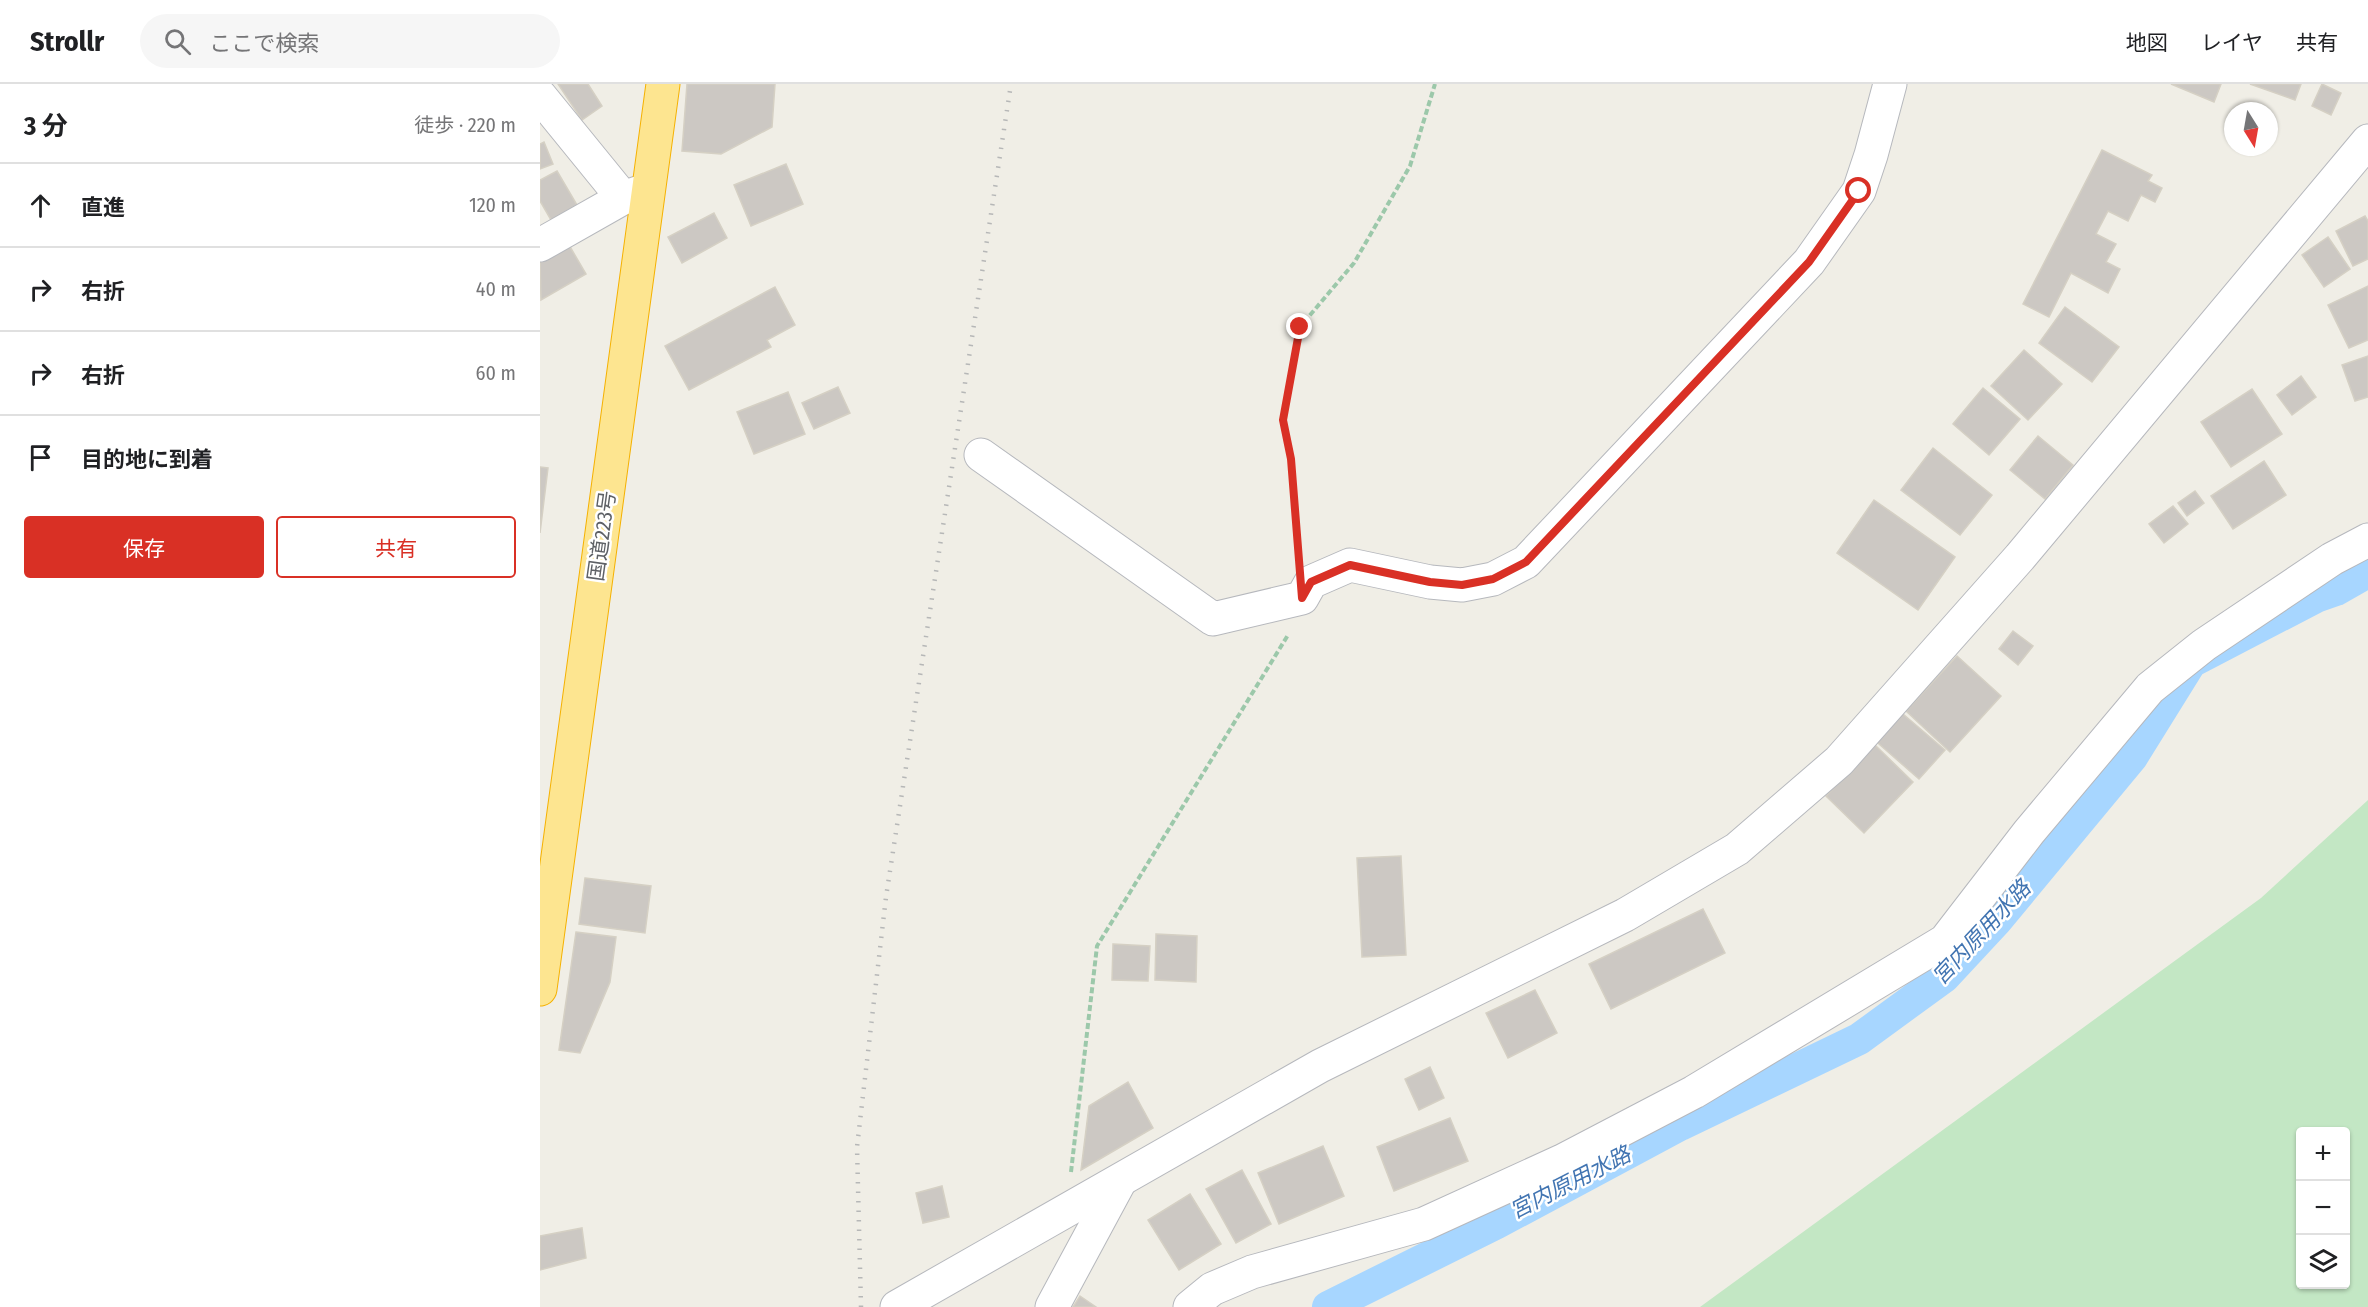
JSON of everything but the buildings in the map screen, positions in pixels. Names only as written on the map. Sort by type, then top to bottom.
[{"type":"highway","name":"国道223号","points":[[540,989],[636,193],[663,84]]},
{"type":"street","points":[[981,456],[1213,619],[1298,612],[1311,582],[1350,565],[1430,582],[1462,585],[1493,579],[1526,562],[1809,262],[1859,191],[1890,84]]},
{"type":"street","points":[[540,96],[636,193],[540,244]]},
{"type":"street","points":[[897,1307],[1320,1066],[1625,915],[1737,849],[1839,761],[2020,557],[2368,141]]},
{"type":"street","points":[[1201,1298],[1252,1272],[1424,1224],[1562,1161],[1694,1092],[1945,941],[2029,832],[2150,688],[2204,645],[2332,559],[2368,540]]},
{"type":"street","points":[[1052,1307],[1120,1181]]},
{"type":"path","points":[[1066,1212],[1097,946],[1298,612],[1291,459],[1283,420],[1300,327],[1354,263],[1410,166],[1435,84]]},
{"type":"green space","points":[[2368,800],[2368,1307],[1700,1307],[2261,898]]},
{"type":"waterway","name":"宮内原用水路","points":[[1328,1307],[1497,1223],[1680,1125],[1859,1039],[1944,977],[1997,920],[2132,757],[2191,662],[2368,572]]},
{"type":"railway","points":[[861,1307],[857,1147],[886,897],[1011,84]]},
{"type":"route","points":[[1300,327],[1283,420],[1291,459],[1302,598],[1311,582],[1350,565],[1430,582],[1462,585],[1493,579],[1526,562],[1809,262],[1859,191]]}]
